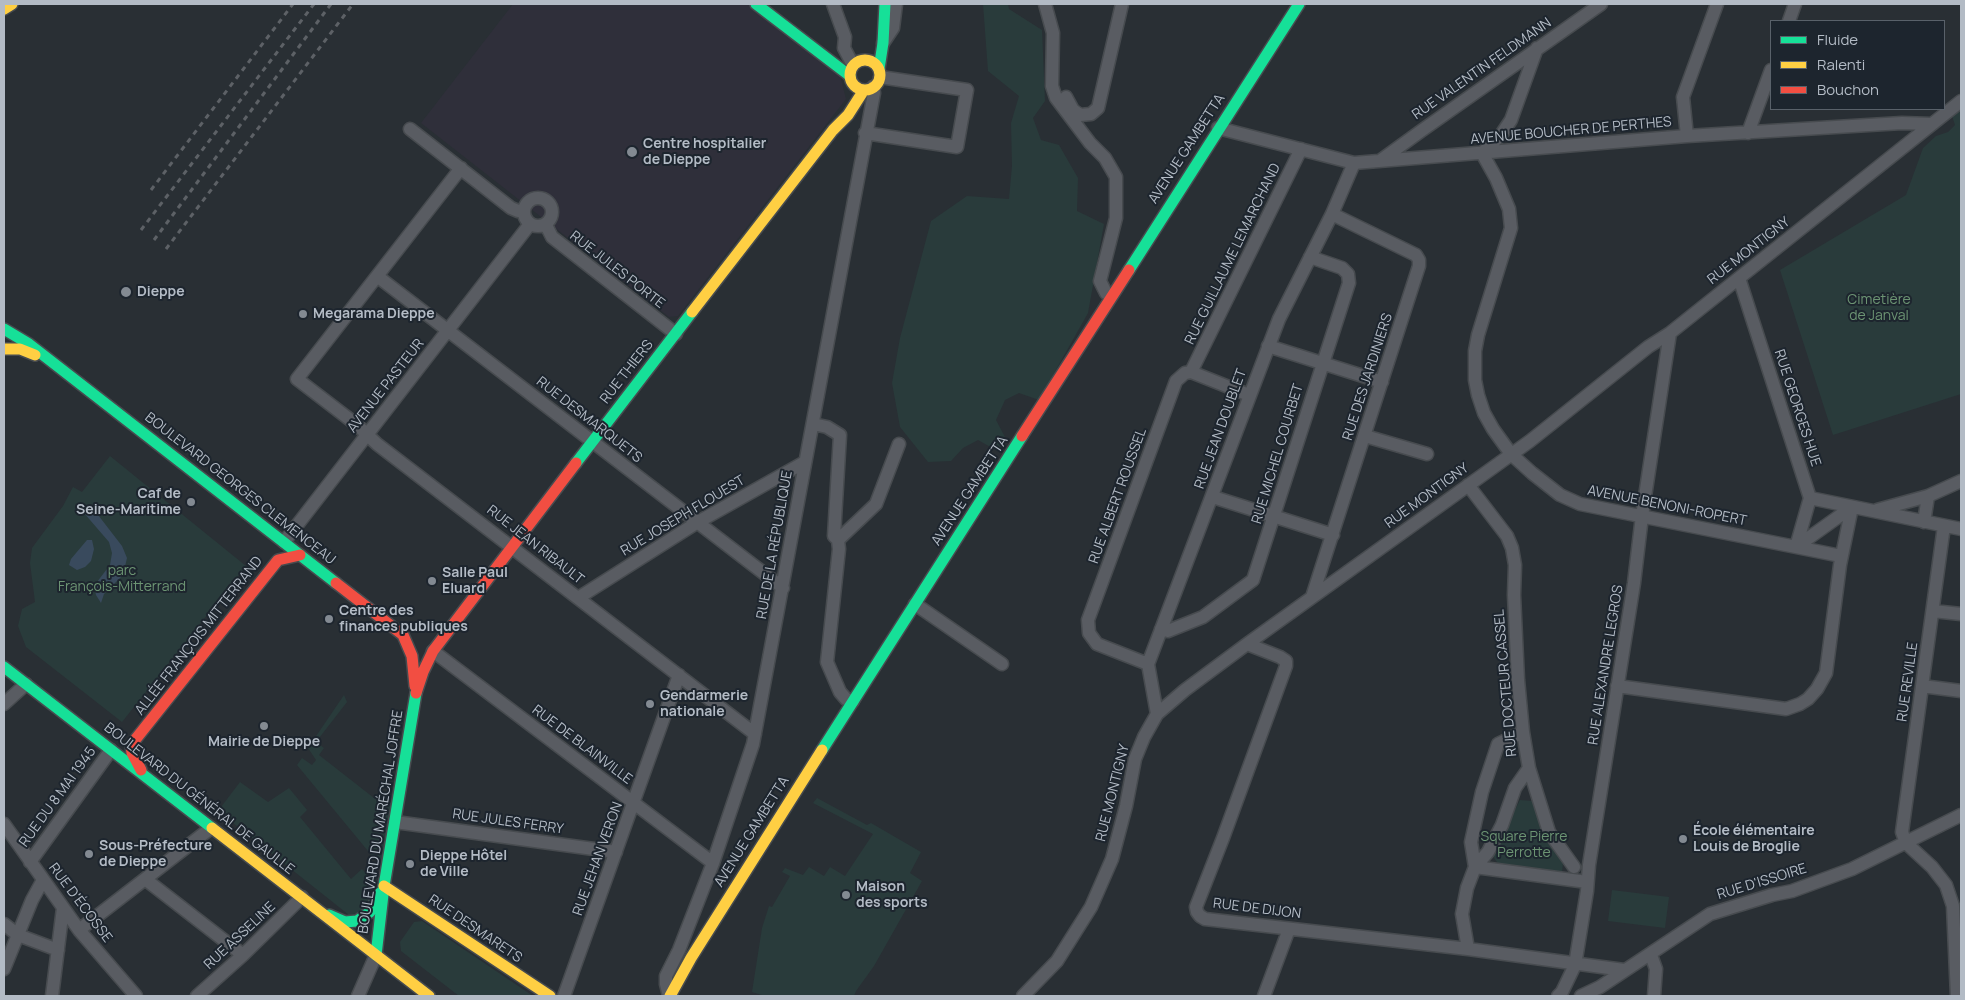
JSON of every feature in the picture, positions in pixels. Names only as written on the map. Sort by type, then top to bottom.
[{"type":"main road","points":[[4,9],[12,4]]},
{"type":"main road","points":[[756,4],[865,78]]},
{"type":"main road","points":[[865,78],[883,43],[885,4]]},
{"type":"main road","name":"AVENUE GAMBETTA","points":[[669,996],[853,701],[1299,4]]},
{"type":"main road","points":[[865,78],[874,63],[866,60],[883,43]]},
{"type":"main road","name":"RUE THIERS","points":[[418,643],[445,633],[833,130],[848,115],[865,78]]},
{"type":"main road","points":[[4,329],[29,344],[49,361]]},
{"type":"main road","points":[[4,349],[20,349],[49,361]]},
{"type":"main road","name":"BOULEVARD GEORGES CLEMENCEAU","points":[[49,361],[300,555],[418,643]]},
{"type":"main road","name":"ALLÉE FRANÇOIS MITTERRAND","points":[[145,776],[134,760],[131,744],[278,560],[300,555]]},
{"type":"main road","name":"BOULEVARD DU MARÉCHAL JOFFRE","points":[[416,694],[414,663],[418,643]]},
{"type":"main road","name":"BOULEVARD DU MARÉCHAL JOFFRE","points":[[376,955],[384,886],[416,694],[423,672],[418,643]]},
{"type":"main road","name":"BOULEVARD DU GÉNÉRAL DE GAULLE","points":[[4,667],[429,996]]},
{"type":"main road","points":[[320,912],[345,922],[357,920],[370,912],[384,886]]},
{"type":"main road","name":"RUE DESMARETS","points":[[384,886],[550,996]]},
{"type":"street","points":[[833,4],[845,38],[844,48],[865,78],[968,90],[957,147],[865,134]]},
{"type":"street","points":[[883,43],[893,28],[896,4]]},
{"type":"street","points":[[1045,4],[1053,33],[1052,86],[1056,98],[1090,143],[1105,158],[1116,177],[1116,218],[1100,280],[1106,293],[1111,296]]},
{"type":"street","points":[[1052,86],[1059,87],[1073,110],[1080,115],[1091,114],[1098,108],[1122,4]]},
{"type":"street","name":"RUE VALENTIN FELDMANN","points":[[1381,160],[1601,4]]},
{"type":"street","points":[[1687,136],[1682,97],[1718,4]]},
{"type":"street","points":[[1789,20],[1795,4]]},
{"type":"street","points":[[1482,153],[1501,135],[1511,120],[1537,48]]},
{"type":"street","points":[[1748,133],[1770,73]]},
{"type":"street","name":"RUE DE LA RÉPUBLIQUE","points":[[669,996],[666,976],[679,950],[714,863],[755,734],[874,92],[865,78]]},
{"type":"street","name":"RUE MONTIGNY","points":[[1023,996],[1057,961],[1091,906],[1112,859],[1126,806],[1135,759],[1144,737],[1157,714],[1185,690],[1468,486],[1670,333],[1961,101]]},
{"type":"street","name":"AVENUE BOUCHER DE PERTHES","points":[[1218,128],[1354,162],[1687,136],[1902,123],[1931,124]]},
{"type":"street","points":[[410,129],[511,208],[524,210]]},
{"type":"street","name":"RUE GUILLAUME LEMARCHAND","points":[[1191,372],[1301,149]]},
{"type":"street","name":"AVENUE BENONI-ROPERT","points":[[1482,153],[1496,178],[1509,209],[1511,228],[1478,335],[1475,350],[1475,380],[1484,413],[1511,454],[1560,495],[1580,504],[1841,556]]},
{"type":"street","name":"RUE JEAN DOUBLET","points":[[1148,664],[1279,319],[1332,214],[1354,162]]},
{"type":"street","points":[[377,276],[461,168]]},
{"type":"street","points":[[538,198],[546,200],[551,205],[553,212],[551,219],[546,224],[538,226],[530,224],[525,218],[524,210],[532,200],[538,198]]},
{"type":"street","name":"RUE DES JARDINIERS","points":[[1312,597],[1419,266],[1419,260],[1416,255],[1332,214]]},
{"type":"street","name":"AVENUE PASTEUR","points":[[284,542],[530,224]]},
{"type":"street","name":"RUE JULES PORTE","points":[[546,224],[552,238],[676,334]]},
{"type":"street","name":"RUE MICHEL COURBET","points":[[1161,629],[1168,631],[1203,617],[1253,580],[1321,364],[1349,283],[1348,274],[1342,268],[1310,257]]},
{"type":"street","name":"RUE DESMARQUETS","points":[[377,276],[783,588]]},
{"type":"street","name":"RUE JEAN RIBAULT","points":[[377,276],[297,379],[755,734]]},
{"type":"street","name":"RUE GEORGES HUE","points":[[1739,278],[1810,498]]},
{"type":"street","name":"RUE ALEXANDRE LEGROS","points":[[1558,996],[1562,992],[1575,964],[1634,583],[1642,516],[1670,333]]},
{"type":"street","points":[[1268,346],[1382,382]]},
{"type":"street","points":[[1191,372],[1249,395]]},
{"type":"street","name":"RUE ALBERT ROUSSEL","points":[[1148,664],[1097,644],[1089,633],[1088,620],[1176,381],[1185,373],[1191,372]]},
{"type":"street","points":[[813,424],[827,427],[840,435],[834,536],[838,540],[839,549],[827,662],[840,692],[846,699],[853,701]]},
{"type":"street","points":[[1364,436],[1427,454]]},
{"type":"street","points":[[838,540],[876,504],[899,444]]},
{"type":"street","name":"RUE JOSEPH FLOUEST","points":[[578,598],[698,522],[805,462]]},
{"type":"street","points":[[1872,511],[1928,496],[1961,481]]},
{"type":"street","name":"RUE DOCTEUR CASSEL","points":[[1468,486],[1507,536],[1512,548],[1515,565],[1517,654],[1523,732],[1529,768],[1548,832],[1574,866]]},
{"type":"street","points":[[1924,522],[1928,496]]},
{"type":"street","points":[[1213,497],[1333,535]]},
{"type":"street","points":[[1796,547],[1810,498],[1961,530]]},
{"type":"street","points":[[1796,547],[1852,507]]},
{"type":"street","points":[[1617,686],[1781,709],[1800,704],[1808,698],[1817,689],[1826,673],[1841,556],[1852,507]]},
{"type":"street","name":"RUE REVILLE","points":[[1906,843],[1902,832],[1944,526]]},
{"type":"street","points":[[915,604],[1002,664]]},
{"type":"street","points":[[1933,611],[1961,614]]},
{"type":"street","name":"RUE DE BLAINVILLE","points":[[418,643],[714,863]]},
{"type":"street","name":"RUE DE DIJON","points":[[1247,644],[1280,657],[1286,661],[1286,666],[1196,907],[1196,912],[1200,916],[1205,919],[1468,949],[1624,970]]},
{"type":"street","points":[[1148,664],[1157,714]]},
{"type":"street","name":"RUE JEHAN VERON","points":[[564,996],[679,676]]},
{"type":"street","points":[[4,704],[26,684]]},
{"type":"street","points":[[1922,686],[1961,691]]},
{"type":"street","points":[[1475,867],[1471,842],[1482,792],[1498,744],[1523,732]]},
{"type":"street","name":"RUE DU 8 MAI 1945","points":[[30,862],[111,750]]},
{"type":"street","points":[[1468,949],[1462,914],[1467,888],[1475,867],[1488,852],[1502,825],[1515,788],[1529,768]]},
{"type":"street","name":"RUE D'ISSOIRE","points":[[1581,996],[1600,987],[1710,914],[1772,895],[1792,891],[1852,868],[1961,815]]},
{"type":"street","name":"RUE JULES FERRY","points":[[395,822],[616,852]]},
{"type":"street","name":"RUE D'ÉCOSSE","points":[[4,824],[79,930],[136,996]]},
{"type":"street","points":[[79,930],[211,828]]},
{"type":"street","points":[[1906,843],[1932,867],[1946,885],[1953,906],[1958,996]]},
{"type":"street","points":[[1572,879],[1574,866],[1589,866]]},
{"type":"street","points":[[1475,867],[1587,882]]},
{"type":"street","points":[[145,879],[243,955]]},
{"type":"street","points":[[4,969],[43,880]]},
{"type":"street","name":"RUE ASSELINE","points":[[197,996],[243,955],[302,897]]},
{"type":"street","points":[[52,996],[63,908]]},
{"type":"street","points":[[4,924],[18,935],[58,950]]},
{"type":"street","points":[[1264,996],[1288,929]]},
{"type":"street","points":[[679,950],[691,958]]},
{"type":"street","points":[[1651,954],[1656,969],[1654,996]]},
{"type":"street","points":[[358,996],[376,955]]},
{"type":"shaded area","name":"Centre hospitalier de Dieppe","points":[[513,4],[748,4],[840,75],[846,99],[678,316],[669,317],[421,123]]},
{"type":"green space","points":[[983,4],[1008,4],[1009,9],[1042,30],[1045,101],[1033,118],[1041,140],[1059,145],[1078,178],[1077,211],[1104,224],[1088,313],[1039,400],[1019,393],[1005,400],[996,420],[1006,439],[1001,453],[978,440],[963,448],[951,461],[928,462],[900,427],[892,383],[900,338],[931,221],[967,196],[1009,199],[1012,166],[1011,123],[1019,96],[988,71]]},
{"type":"green space","name":"Cimetière de Janval","points":[[1961,108],[1961,394],[1833,435],[1780,270],[1906,195],[1923,148],[1936,136],[1948,132],[1955,125],[1952,116]]},
{"type":"green space","name":"parc François-Mitterrand","points":[[110,456],[246,566],[122,722],[26,647],[18,626],[22,609],[35,602],[30,563],[32,548],[63,506],[73,487],[82,492]]},
{"type":"green space","points":[[344,695],[347,702],[316,742],[324,748],[319,755],[374,798],[395,804],[382,868],[297,765],[302,758],[312,765],[316,760],[308,748]]},
{"type":"green space","points":[[240,782],[268,802],[289,788],[307,810],[300,817],[351,879],[362,869],[377,886],[369,910],[349,915],[218,811]]},
{"type":"green space","name":"Maison des sports","points":[[817,798],[867,825],[871,823],[921,852],[910,873],[922,881],[874,966],[854,996],[765,996],[752,992],[762,928],[769,906],[772,907],[790,876],[782,872],[785,868],[803,875],[809,867],[824,876],[830,867],[845,876],[873,834],[813,803]]},
{"type":"green space","name":"Square Pierre Perrotte","points":[[1520,800],[1532,801],[1542,830],[1563,862],[1562,873],[1499,865],[1492,855]]},
{"type":"green space","points":[[1612,890],[1669,897],[1665,928],[1608,921]]},
{"type":"green space","points":[[422,921],[533,996],[459,996],[401,951],[400,942],[414,922]]},
{"type":"water","points":[[83,506],[95,511],[122,546],[127,558],[123,575],[104,594],[101,603],[96,595],[94,586],[110,565],[112,553],[109,542],[84,513]]},
{"type":"water","points":[[87,540],[92,540],[94,549],[91,561],[85,567],[77,570],[69,565],[71,559]]},
{"type":"railway","points":[[151,190],[293,4]]},
{"type":"railway","points":[[141,230],[314,4]]},
{"type":"railway","points":[[154,240],[331,4]]},
{"type":"railway","points":[[166,249],[353,4]]},
{"type":"traffic: fast","points":[[756,4],[850,76]]},
{"type":"traffic: fast","points":[[879,69],[883,43],[885,4]]},
{"type":"traffic: fast","points":[[1129,270],[1299,4]]},
{"type":"traffic: fast","points":[[576,463],[692,312]]},
{"type":"traffic: fast","points":[[4,329],[29,344],[336,583]]},
{"type":"traffic: fast","points":[[822,750],[1022,436]]},
{"type":"traffic: fast","points":[[4,667],[212,828]]},
{"type":"traffic: fast","points":[[376,955],[384,886],[416,693]]},
{"type":"traffic: fast","points":[[329,915],[345,922],[357,921],[370,912],[380,893]]},
{"type":"traffic: slow","points":[[4,9],[12,4]]},
{"type":"traffic: slow","points":[[865,60],[876,64],[880,75],[876,86],[865,90],[854,86],[850,75],[854,64],[865,60]]},
{"type":"traffic: slow","points":[[692,312],[833,130],[848,115],[864,90]]},
{"type":"traffic: slow","points":[[4,349],[20,349],[35,355]]},
{"type":"traffic: slow","points":[[670,996],[691,958],[822,750]]},
{"type":"traffic: slow","points":[[212,828],[429,996]]},
{"type":"traffic: slow","points":[[384,886],[550,996]]},
{"type":"traffic: jam","points":[[1022,436],[1129,270]]},
{"type":"traffic: jam","points":[[416,693],[433,651],[576,463]]},
{"type":"traffic: jam","points":[[141,770],[132,753],[131,745],[278,560],[300,555]]},
{"type":"traffic: jam","points":[[336,583],[403,635],[412,656],[415,686]]},
{"type":"place","name":"Centre hospitalier de Dieppe","points":[[632,152]]},
{"type":"place","name":"Dieppe","points":[[126,292]]},
{"type":"place","name":"Megarama Dieppe","points":[[303,314]]},
{"type":"place","name":"Caf de Seine-Maritime","points":[[191,502]]},
{"type":"place","name":"Salle Paul Eluard","points":[[432,581]]},
{"type":"place","name":"Centre des finances publiques","points":[[329,619]]},
{"type":"place","name":"Gendarmerie nationale","points":[[650,704]]},
{"type":"place","name":"Mairie de Dieppe","points":[[264,726]]},
{"type":"place","name":"École élémentaire Louis de Broglie","points":[[1683,839]]},
{"type":"place","name":"Sous-Préfecture de Dieppe","points":[[89,854]]},
{"type":"place","name":"Dieppe Hôtel de Ville","points":[[410,864]]},
{"type":"place","name":"Maison des sports","points":[[846,895]]}]
